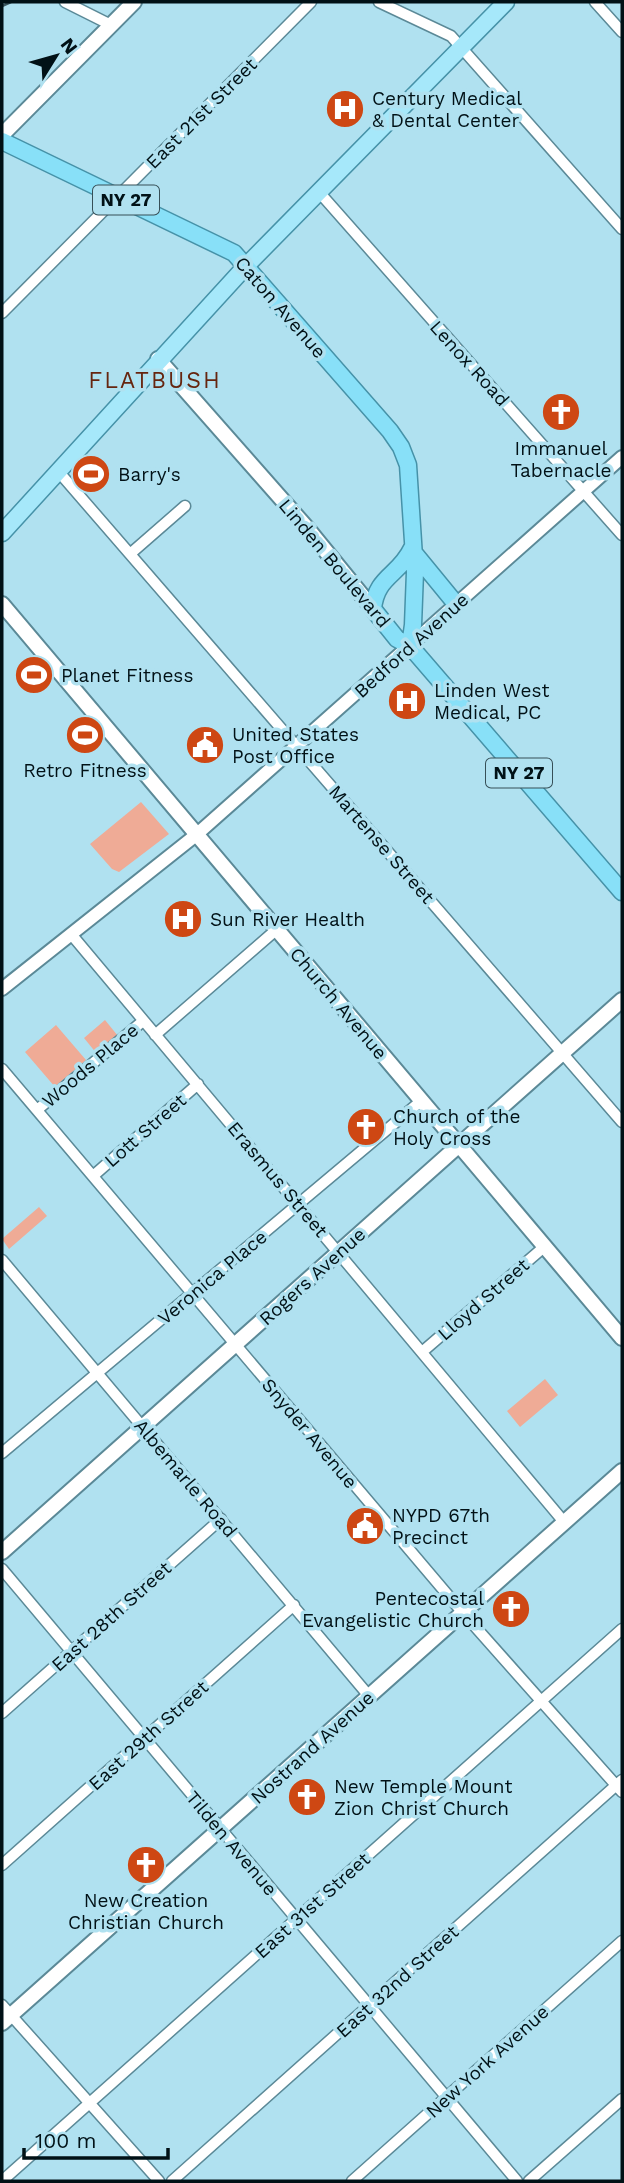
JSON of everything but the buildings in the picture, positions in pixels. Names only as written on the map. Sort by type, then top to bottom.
[{"type":"highway","name":"Caton Avenue","points":[[2,138],[234,253],[390,431],[408,464],[415,572],[410,646]]},
{"type":"highway","points":[[412,548],[421,564],[456,604]]},
{"type":"highway","points":[[373,609],[374,594],[407,559],[412,548]]},
{"type":"highway","name":"Linden Boulevard","points":[[373,609],[397,639],[410,646],[622,891]]},
{"type":"main road","points":[[2,138],[134,2]]},
{"type":"main road","points":[[2,533],[158,359],[246,266],[506,2]]},
{"type":"main road","name":"Linden Boulevard","points":[[158,359],[307,528],[373,609]]},
{"type":"main road","name":"Church Avenue","points":[[2,604],[622,1338]]},
{"type":"main road","name":"Rogers Avenue","points":[[2,1552],[622,1000]]},
{"type":"main road","name":"Nostrand Avenue","points":[[5,2014],[220,1829],[622,1471]]},
{"type":"street","points":[[65,2],[111,25]]},
{"type":"street","name":"East 21st Street","points":[[2,313],[311,2]]},
{"type":"street","points":[[379,2],[451,36],[622,229]]},
{"type":"street","points":[[595,2],[622,32]]},
{"type":"street","name":"Lenox Road","points":[[318,192],[622,534]]},
{"type":"street","name":"Bedford Avenue","points":[[2,989],[196,835],[622,457]]},
{"type":"street","name":"Martense Street","points":[[58,471],[622,1122]]},
{"type":"street","points":[[130,554],[185,506]]},
{"type":"street","name":"Woods Place","points":[[155,1035],[276,930]]},
{"type":"street","name":"Erasmus Street","points":[[71,934],[564,1522]]},
{"type":"street","name":"Woods Place","points":[[37,1110],[144,1021]]},
{"type":"street","name":"Snyder Avenue","points":[[2,1069],[463,1613],[620,1786]]},
{"type":"street","name":"Lott Street","points":[[93,1176],[198,1084]]},
{"type":"street","name":"Veronica Place","points":[[2,1453],[421,1101]]},
{"type":"street","name":"Lloyd Street","points":[[422,1352],[544,1247]]},
{"type":"street","name":"Albemarle Road","points":[[2,1260],[369,1696]]},
{"type":"street","name":"East 28th Street","points":[[2,1713],[221,1519]]},
{"type":"street","name":"Tilden Avenue","points":[[2,1569],[517,2181]]},
{"type":"street","name":"East 29th Street","points":[[2,1865],[294,1605]]},
{"type":"street","name":"East 31st Street","points":[[2,2181],[622,1629]]},
{"type":"street","name":"East 32nd Street","points":[[172,2181],[620,1786]]},
{"type":"street","name":"New York Avenue","points":[[352,2181],[622,1941]]},
{"type":"street","points":[[5,2014],[159,2181]]},
{"type":"street","points":[[529,2181],[622,2099]]},
{"type":"shaded area","points":[[141,802],[169,834],[119,872],[112,869],[90,844]]},
{"type":"shaded area","points":[[105,1020],[118,1036],[97,1054],[84,1038]]},
{"type":"shaded area","points":[[56,1025],[86,1060],[55,1087],[25,1052]]},
{"type":"shaded area","points":[[39,1207],[47,1216],[9,1249],[2,1239]]},
{"type":"shaded area","points":[[545,1379],[558,1395],[520,1427],[507,1411]]},
{"type":"railway","points":[[2,6],[11,2]]},
{"type":"place","name":"Century Medical & Dental Center","points":[[345,109]]},
{"type":"place","name":"Immanuel Tabernacle","points":[[561,412]]},
{"type":"place","name":"Barry's","points":[[91,474]]},
{"type":"place","name":"Planet Fitness","points":[[34,675]]},
{"type":"place","name":"Linden West Medical, PC","points":[[407,701]]},
{"type":"place","name":"Retro Fitness","points":[[85,735]]},
{"type":"place","name":"United States Post Office","points":[[205,745]]},
{"type":"place","name":"Sun River Health","points":[[183,919]]},
{"type":"place","name":"Church of the Holy Cross","points":[[366,1127]]},
{"type":"place","name":"NYPD 67th Precinct","points":[[365,1526]]},
{"type":"place","name":"Pentecostal Evangelistic Church","points":[[511,1609]]},
{"type":"place","name":"New Temple Mount Zion Christ Church","points":[[307,1797]]},
{"type":"place","name":"New Creation Christian Church","points":[[146,1865]]},
{"type":"district","name":"FLATBUSH","points":[[155,380]]}]
